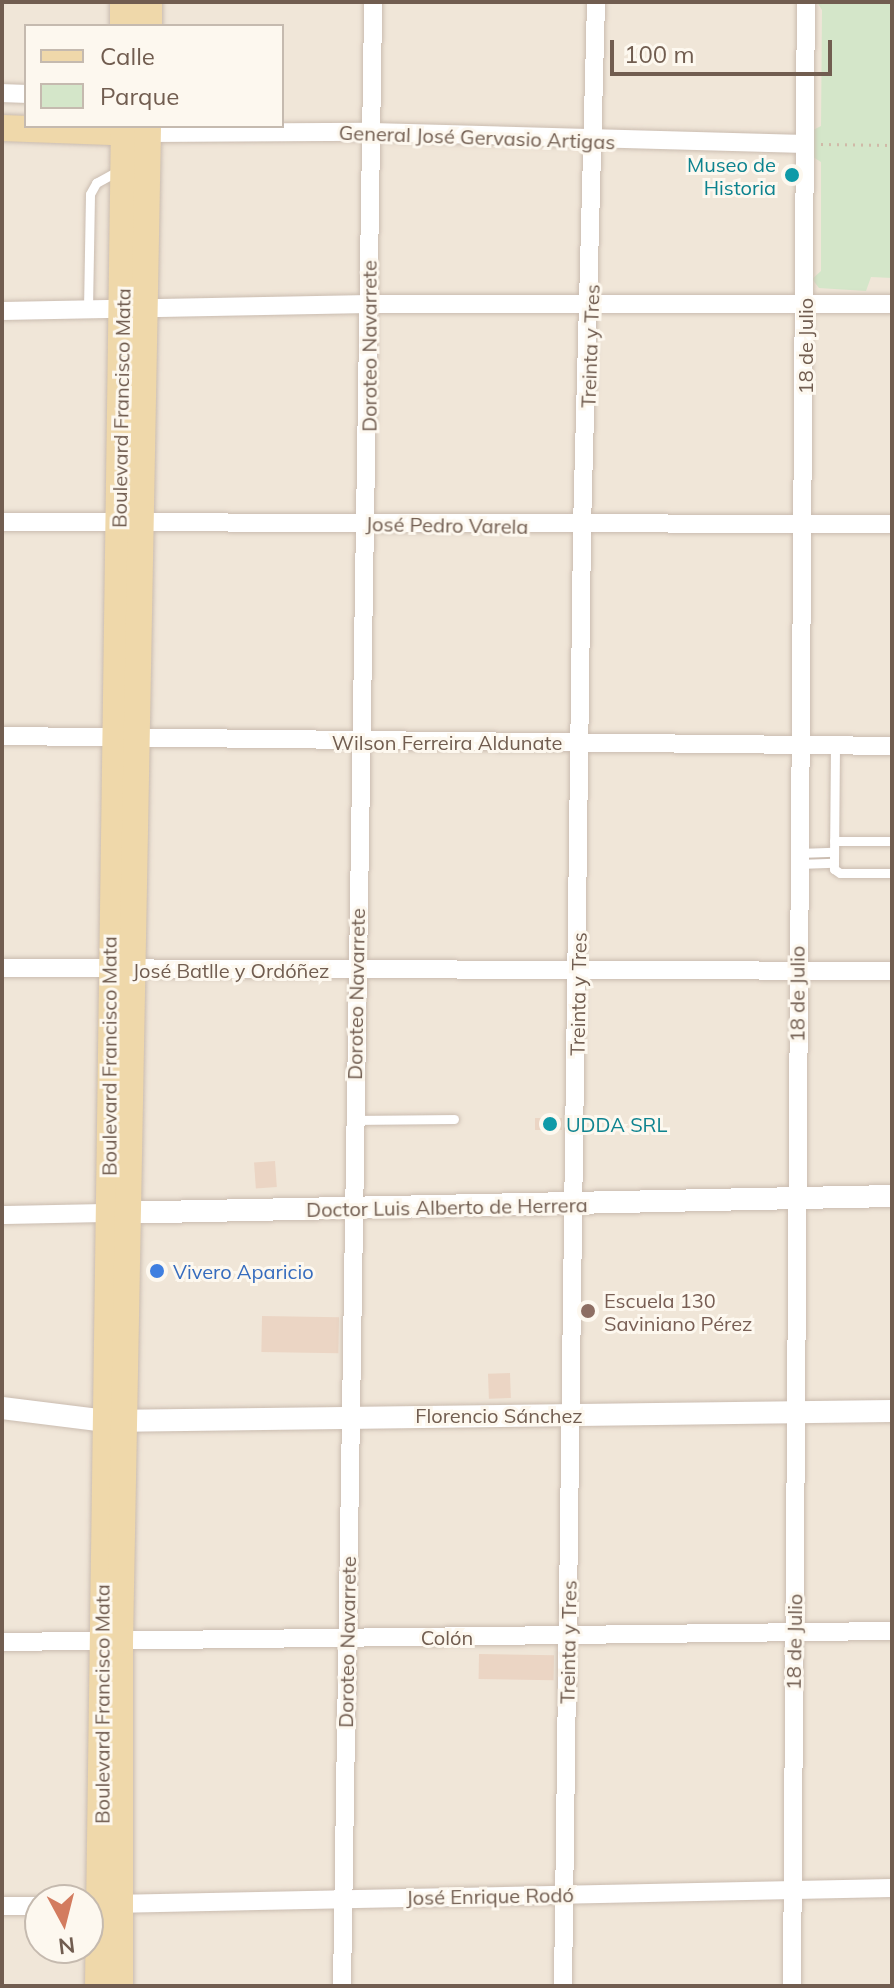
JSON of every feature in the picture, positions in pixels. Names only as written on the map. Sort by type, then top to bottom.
[{"type":"main road","points":[[123,2],[123,24]]},
{"type":"main road","points":[[149,2],[149,24]]},
{"type":"main road","points":[[2,114],[24,115]]},
{"type":"main road","points":[[2,128],[136,130]]},
{"type":"main road","name":"Boulevard Francisco Mata","points":[[135,310],[124,167],[136,130]]},
{"type":"main road","name":"Boulevard Francisco Mata","points":[[104,1884],[111,1641],[136,130]]},
{"type":"main road","name":"Boulevard Francisco Mata","points":[[104,1910],[120,1986]]},
{"type":"main road","name":"Boulevard Francisco Mata","points":[[98,1986],[99,1964]]},
{"type":"street","name":"Doroteo Navarrete","points":[[342,1986],[352,1415],[355,971],[368,523],[373,2]]},
{"type":"street","name":"Treinta y Tres","points":[[563,1986],[583,743],[582,527],[592,304],[596,2]]},
{"type":"street","name":"18 de Julio","points":[[792,1986],[798,746],[806,521],[806,2]]},
{"type":"street","points":[[2,93],[24,94]]},
{"type":"street","name":"General José Gervasio Artigas","points":[[136,130],[372,132],[593,142],[805,144]]},
{"type":"street","points":[[2,311],[369,304],[805,301],[892,304]]},
{"type":"street","name":"José Pedro Varela","points":[[2,522],[582,527],[806,521],[892,524]]},
{"type":"street","name":"Wilson Ferreira Aldunate","points":[[2,736],[892,746]]},
{"type":"street","name":"José Batlle y Ordóñez","points":[[2,968],[892,971]]},
{"type":"street","name":"Doctor Luis Alberto de Herrera","points":[[2,1215],[354,1210],[892,1196]]},
{"type":"street","name":"Florencio Sánchez","points":[[2,1408],[115,1421],[352,1415],[572,1416],[892,1411]]},
{"type":"street","name":"Colón","points":[[2,1642],[892,1631]]},
{"type":"street","name":"José Enrique Rodó","points":[[104,1905],[344,1897],[892,1888]]},
{"type":"street","points":[[2,1906],[24,1906]]},
{"type":"lane","points":[[88,311],[90,194],[104,177],[124,167]]},
{"type":"lane","points":[[835,746],[834,863],[837,873],[892,873]]},
{"type":"lane","points":[[798,858],[834,846],[892,841]]},
{"type":"lane","points":[[798,858],[834,863]]},
{"type":"lane","points":[[354,1120],[454,1119]]},
{"type":"path","points":[[805,144],[892,145]]},
{"type":"shaded area","points":[[2,2],[892,2],[892,1986],[2,1986]]},
{"type":"green space","points":[[817,2],[892,4],[892,278],[871,277],[866,291],[819,288],[812,279],[821,271],[821,162],[813,157],[813,130],[821,126],[822,10]]},
{"type":"building","name":"UDDA SRL","points":[[535,1118],[562,1118],[562,1130],[535,1130]]},
{"type":"building","points":[[275,1161],[277,1187],[256,1188],[254,1162]]},
{"type":"building","points":[[262,1316],[339,1317],[338,1353],[261,1352]]},
{"type":"building","points":[[510,1373],[511,1398],[489,1399],[488,1374]]},
{"type":"building","points":[[479,1654],[554,1655],[554,1680],[479,1679]]},
{"type":"place","name":"Museo de Historia","points":[[792,175]]},
{"type":"place","name":"UDDA SRL","points":[[550,1124]]},
{"type":"place","name":"Vivero Aparicio","points":[[157,1271]]},
{"type":"place","name":"Escuela 130 Saviniano Pérez","points":[[588,1311]]}]
